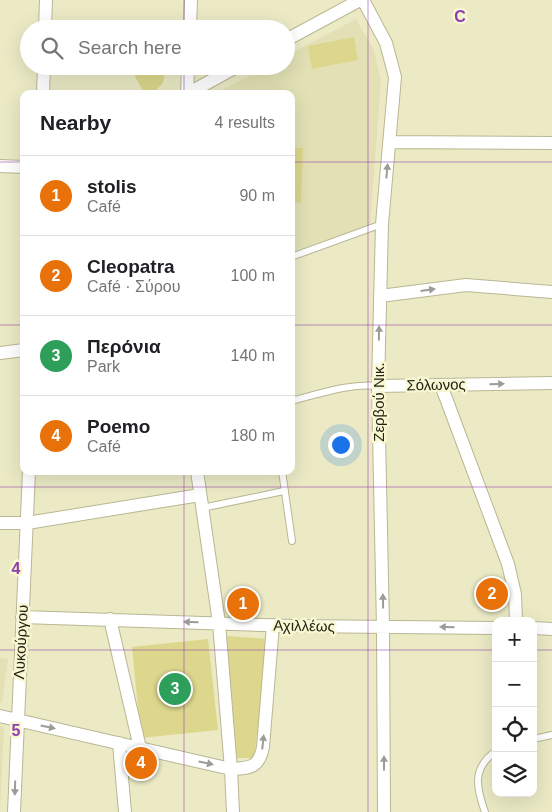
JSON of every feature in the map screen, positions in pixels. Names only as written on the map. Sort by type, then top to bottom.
[{"type":"street","points":[[45,20],[46,0]]},
{"type":"street","points":[[190,20],[191,0]]},
{"type":"street","points":[[295,35],[355,2]]},
{"type":"street","name":"Ζερβού Νικ.","points":[[355,2],[386,43],[395,78],[382,224],[378,386],[384,627],[384,812]]},
{"type":"street","points":[[43,90],[44,75]]},
{"type":"street","points":[[187,90],[188,75]]},
{"type":"street","points":[[194,90],[222,75]]},
{"type":"street","points":[[390,142],[552,143]]},
{"type":"street","points":[[0,166],[20,167]]},
{"type":"street","points":[[380,296],[466,285],[552,292]]},
{"type":"street","points":[[0,353],[20,350]]},
{"type":"street","name":"Σόλωνος","points":[[378,386],[552,383]]},
{"type":"street","points":[[441,385],[508,564],[515,594],[516,617]]},
{"type":"street","name":"Λυκούργου","points":[[14,812],[29,475]]},
{"type":"street","points":[[198,475],[218,623],[233,812]]},
{"type":"street","points":[[0,523],[27,523],[200,495]]},
{"type":"street","name":"Αχιλλέως","points":[[22,617],[273,625],[492,628]]},
{"type":"street","points":[[110,619],[140,748]]},
{"type":"street","points":[[0,716],[231,768],[251,766],[261,756],[273,625]]},
{"type":"street","points":[[537,628],[552,629]]},
{"type":"street","points":[[119,743],[125,812]]},
{"type":"lane","points":[[295,256],[382,224]]},
{"type":"lane","name":"Σόλωνος","points":[[295,400],[350,387],[378,386]]},
{"type":"lane","points":[[282,475],[292,541]]},
{"type":"lane","points":[[202,508],[284,491]]},
{"type":"lane","points":[[537,738],[552,735]]},
{"type":"lane","points":[[485,812],[479,790],[478,774],[484,761],[495,752]]},
{"type":"shaded area","points":[[356,19],[374,50],[381,81],[370,225],[295,251],[295,90],[222,90],[250,75],[295,75],[295,51]]},
{"type":"shaded area","points":[[354,37],[358,60],[312,69],[308,46]]},
{"type":"shaded area","points":[[134,75],[164,75],[163,83],[156,90],[143,90]]},
{"type":"shaded area","points":[[295,148],[303,148],[301,203],[295,202]]},
{"type":"shaded area","points":[[226,636],[269,639],[254,758],[233,758]]},
{"type":"shaded area","points":[[208,639],[218,730],[141,738],[132,647]]},
{"type":"shaded area","points":[[0,658],[8,659],[2,703],[0,702]]},
{"type":"shaded area","points":[[0,726],[4,727],[0,812]]},
{"type":"place","name":"Cleopatra","points":[[492,594]]},
{"type":"place","name":"stolis","points":[[243,604]]},
{"type":"place","name":"Περόνια","points":[[175,689]]},
{"type":"place","name":"Poemo","points":[[141,763]]}]
